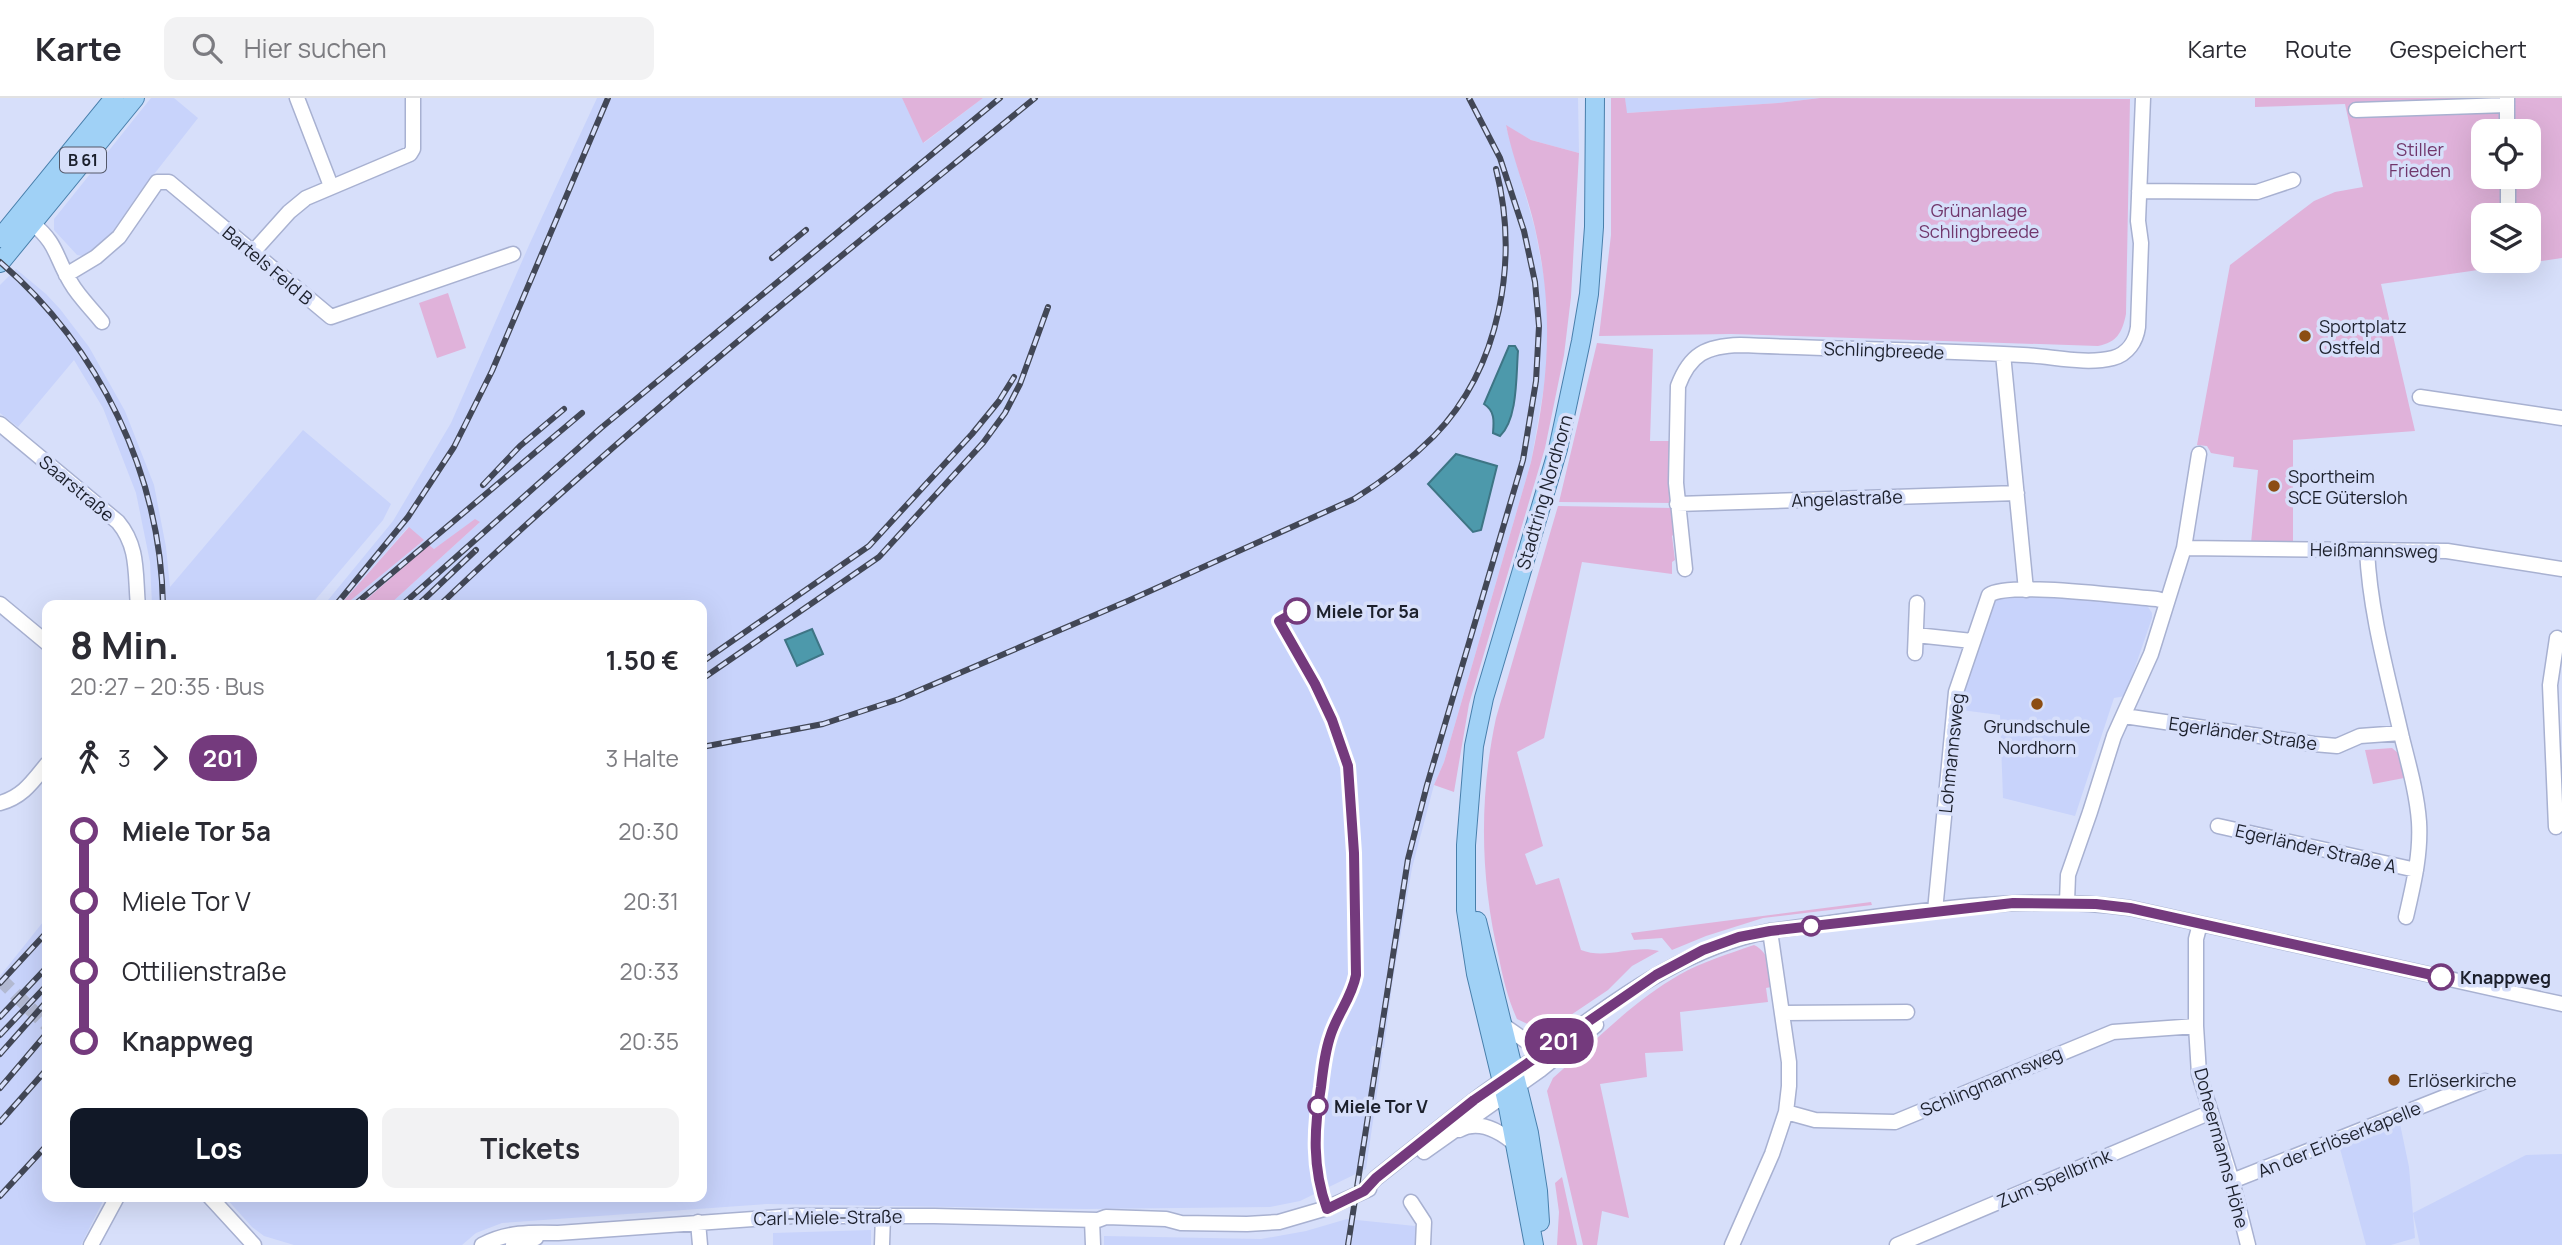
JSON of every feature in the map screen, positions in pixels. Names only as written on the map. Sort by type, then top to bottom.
[{"type":"main road","name":"B 61","points":[[0,238],[114,98]]},
{"type":"main road","name":"B 61","points":[[0,263],[135,98]]},
{"type":"main road","name":"Stadtring Nordhorn","points":[[1509,1084],[1476,974],[1466,910],[1466,845],[1474,746],[1484,698],[1558,449],[1581,341],[1589,294],[1594,227],[1595,98]]},
{"type":"main road","name":"Stadtring Nordhorn","points":[[1466,881],[1503,1025],[1509,1084]]},
{"type":"main road","points":[[1509,1084],[1516,1145],[1534,1245]]},
{"type":"main road","points":[[1509,1084],[1528,1133],[1538,1191],[1541,1245]]},
{"type":"street","points":[[297,98],[331,186]]},
{"type":"street","points":[[253,251],[289,212],[306,198],[410,154],[413,149],[413,98]]},
{"type":"street","name":"Schlingbreede","points":[[1685,569],[1678,504],[1678,386],[1692,361],[1711,348],[1740,345],[2101,360],[2115,358],[2129,348],[2136,339],[2138,327],[2143,98]]},
{"type":"street","points":[[2356,110],[2507,101],[2507,119]]},
{"type":"street","name":"Bartels Feld B","points":[[66,275],[96,257],[119,237],[157,182],[163,180],[169,182],[331,317],[513,254]]},
{"type":"street","points":[[2140,191],[2257,192],[2293,180]]},
{"type":"street","points":[[32,223],[48,236],[57,250],[66,275],[102,322]]},
{"type":"street","points":[[2003,354],[2026,590]]},
{"type":"street","points":[[2420,397],[2562,418]]},
{"type":"street","name":"Saarstraße","points":[[0,424],[118,522],[129,535],[134,550],[138,600]]},
{"type":"street","points":[[2067,902],[2068,874],[2091,812],[2113,736],[2151,654],[2184,548],[2199,454]]},
{"type":"street","name":"Angelastraße","points":[[1678,504],[2017,493]]},
{"type":"street","name":"Heißmannsweg","points":[[2184,548],[2447,551],[2562,569]]},
{"type":"street","points":[[2367,550],[2369,587],[2375,621],[2401,733]]},
{"type":"street","name":"Lohmannsweg","points":[[1935,911],[1956,692],[1989,595],[1996,590],[2026,590],[2167,603]]},
{"type":"street","points":[[1915,653],[1917,603]]},
{"type":"street","points":[[0,604],[42,639]]},
{"type":"street","points":[[1916,635],[1972,641]]},
{"type":"street","points":[[2556,827],[2557,728],[2550,685],[2557,638]]},
{"type":"street","name":"Egerländer Straße","points":[[2124,716],[2337,746],[2360,736],[2401,733]]},
{"type":"street","name":"Egerländer Straße A","points":[[2218,826],[2416,870],[2419,822],[2401,733]]},
{"type":"street","points":[[0,803],[27,789],[42,770]]},
{"type":"street","points":[[2406,917],[2416,870]]},
{"type":"street","name":"Carl-Miele-Straße","points":[[482,1245],[505,1236],[535,1232],[558,1233],[794,1216],[883,1215],[1095,1220],[1106,1217],[1166,1219],[1181,1223],[1247,1224],[1293,1219],[1327,1209],[1379,1184],[1448,1136],[1562,1039],[1672,965],[1703,950],[1739,937],[1770,931],[1935,911],[2013,903],[2067,902],[2130,908],[2562,1004]]},
{"type":"street","name":"Doheermanns Höhe","points":[[2200,924],[2196,939],[2199,1074],[2232,1181],[2248,1245]]},
{"type":"street","points":[[1732,1245],[1772,1154],[1786,1112],[1789,1062],[1770,931]]},
{"type":"street","name":"Carl-Miele-Straße","points":[[1364,1191],[1376,1178],[1509,1084],[1580,1039],[1639,986]]},
{"type":"street","points":[[1783,1013],[1907,1012]]},
{"type":"street","points":[[1503,1025],[1526,1041],[1562,1039]]},
{"type":"street","name":"Schlingmannsweg","points":[[1786,1112],[1815,1120],[1895,1122],[2113,1032],[2196,1026]]},
{"type":"street","name":"An der Erlöserkapelle","points":[[2232,1181],[2485,1081]]},
{"type":"street","name":"Zum Spellbrink","points":[[1897,1245],[2211,1112]]},
{"type":"street","points":[[1448,1136],[1465,1127],[1478,1126],[1493,1129],[1516,1145]]},
{"type":"street","points":[[91,1245],[114,1202]]},
{"type":"street","points":[[214,1202],[252,1244]]},
{"type":"street","points":[[1411,1202],[1424,1222],[1423,1245]]},
{"type":"street","points":[[882,1245],[883,1215]]},
{"type":"street","points":[[1093,1245],[1095,1220]]},
{"type":"street","points":[[698,1222],[700,1245]]},
{"type":"street","name":"Carl-Miele-Straße","points":[[513,1245],[558,1233]]},
{"type":"shaded area","points":[[151,98],[174,98],[198,118],[113,231],[97,248],[83,256],[77,255],[54,230],[54,219]]},
{"type":"shaded area","points":[[597,98],[902,98],[924,143],[983,98],[1578,98],[1579,153],[1531,140],[1506,126],[1535,229],[1545,282],[1549,325],[1545,381],[1531,462],[1444,762],[1434,785],[1412,868],[1384,1048],[1372,1046],[1371,1050],[1383,1052],[1366,1169],[1300,1201],[1270,1207],[1086,1209],[767,1204],[502,1223],[476,1233],[462,1245],[294,1245],[264,1236],[252,1227],[230,1202],[707,1202],[707,600],[394,600],[480,522],[434,549],[428,545],[366,600],[351,600],[423,541],[408,527],[344,600],[328,600],[393,521],[451,423]]},
{"type":"shaded area","points":[[1625,98],[1820,98],[1626,113]]},
{"type":"shaded area","points":[[16,269],[46,294],[89,347],[125,411],[154,485],[166,547],[170,587],[303,430],[391,504],[383,520],[315,600],[152,600],[150,562],[136,493],[103,408],[74,360],[18,427],[0,413],[0,285]]},
{"type":"shaded area","points":[[1509,346],[1515,346],[1518,351],[1515,396],[1510,419],[1500,436],[1493,433],[1492,413],[1484,404]]},
{"type":"shaded area","points":[[1456,454],[1497,466],[1481,530],[1473,532],[1428,484]]},
{"type":"shaded area","name":"Grundschule Nordhorn","points":[[2041,597],[2141,603],[2146,604],[2152,613],[2125,696],[2114,698],[2075,816],[2003,798],[2000,715],[1961,710],[1963,693],[1994,601],[1998,598]]},
{"type":"shaded area","points":[[812,629],[823,654],[797,666],[785,640]]},
{"type":"shaded area","points":[[42,923],[42,1202],[102,1202],[81,1245],[0,1245],[0,976]]},
{"type":"shaded area","points":[[2399,1119],[2409,1167],[2415,1238],[2391,1245],[2366,1245],[2339,1145]]},
{"type":"shaded area","points":[[2562,1154],[2562,1245],[2420,1245],[2413,1213],[2526,1155]]},
{"type":"shaded area","points":[[1347,1219],[1415,1226],[1419,1235],[1418,1245],[1104,1245],[1104,1236],[1261,1239],[1306,1231]]},
{"type":"shaded area","points":[[871,1230],[871,1245],[773,1245],[773,1233]]},
{"type":"green space","points":[[902,98],[983,98],[923,143]]},
{"type":"green space","name":"Grünanlage Schlingbreede","points":[[1611,98],[1625,98],[1627,113],[1820,98],[2130,99],[2126,314],[2123,326],[2114,339],[2098,346],[1731,334],[1599,336],[1611,235]]},
{"type":"green space","name":"Sportplatz Ostfeld","points":[[2255,98],[2562,98],[2562,258],[2541,261],[2541,203],[2471,203],[2471,271],[2381,284],[2415,431],[2293,440],[2293,544],[2251,543],[2258,470],[2233,467],[2234,457],[2211,453],[2207,446],[2197,445],[2230,265],[2314,201],[2335,192],[2363,187],[2345,104],[2255,107]]},
{"type":"green space","points":[[1506,125],[1531,140],[1579,153],[1571,297],[1564,355],[1545,448],[1469,704],[1454,792],[1434,785],[1444,762],[1531,462],[1545,374],[1547,317],[1541,259],[1532,215]]},
{"type":"green space","points":[[448,293],[466,348],[437,358],[419,303]]},
{"type":"green space","points":[[1597,343],[1653,349],[1650,441],[1672,441],[1673,503],[1559,502]]},
{"type":"green space","points":[[1558,506],[1673,508],[1675,560],[1672,562],[1672,574],[1582,562],[1544,738],[1517,752],[1543,846],[1525,854],[1536,885],[1559,878],[1581,950],[1591,953],[1640,949],[1659,951],[1632,966],[1608,990],[1556,1025],[1534,1027],[1517,1019],[1502,974],[1488,898],[1484,808],[1496,718]]},
{"type":"green space","points":[[475,519],[480,522],[394,600],[366,600],[429,545],[434,549]]},
{"type":"green space","points":[[409,527],[424,540],[351,600],[344,600]]},
{"type":"green space","points":[[2392,748],[2398,753],[2404,778],[2373,784],[2365,750]]},
{"type":"green space","points":[[1871,902],[1872,905],[1763,918],[1672,950],[1662,938],[1634,940],[1631,933]]},
{"type":"green space","points":[[1754,945],[1764,953],[1768,963],[1771,987],[1766,988],[1768,1002],[1680,1012],[1683,1051],[1645,1053],[1647,1077],[1600,1084],[1629,1218],[1602,1211],[1597,1245],[1583,1245],[1547,1091],[1553,1078],[1613,1024],[1662,986],[1697,966]]},
{"type":"green space","points":[[1562,1177],[1577,1245],[1557,1245],[1559,1212],[1555,1183]]},
{"type":"tunnel","points":[[0,979],[42,1020]]},
{"type":"railway","points":[[340,600],[408,517],[454,447],[492,371],[608,98]]},
{"type":"railway","points":[[408,600],[601,428],[1000,98]]},
{"type":"railway","points":[[445,600],[657,409],[1035,98]]},
{"type":"railway","points":[[1348,1245],[1408,859],[1427,785],[1523,460],[1536,381],[1539,326],[1535,282],[1524,231],[1500,158],[1469,98]]},
{"type":"railway","points":[[707,746],[823,724],[899,699],[1130,600],[1354,499],[1386,477],[1434,436],[1457,408],[1475,378],[1489,345],[1499,310],[1504,275],[1503,203],[1496,169]]},
{"type":"railway","points":[[772,258],[806,230]]},
{"type":"railway","points":[[0,262],[35,296],[67,333],[95,373],[118,416],[137,462],[151,509],[163,600]]},
{"type":"railway","points":[[707,676],[879,557],[983,443],[1005,413],[1020,384],[1048,307]]},
{"type":"railway","points":[[707,659],[869,546],[972,434],[999,401],[1014,377]]},
{"type":"railway","points":[[483,485],[520,446],[564,409]]},
{"type":"railway","points":[[360,600],[582,413]]},
{"type":"railway","points":[[423,600],[476,550]]},
{"type":"railway","points":[[0,983],[42,937]]},
{"type":"railway","points":[[0,1017],[42,972]]},
{"type":"railway","points":[[0,1035],[42,990]]},
{"type":"railway","points":[[0,1054],[42,1007]]},
{"type":"railway","points":[[0,1088],[42,1039]]},
{"type":"railway","points":[[0,1122],[42,1075]]},
{"type":"railway","points":[[0,1196],[42,1150]]},
{"type":"bus line","name":"201","points":[[1297,611],[1279,621],[1332,720],[1348,766],[1352,809],[1356,975],[1353,989],[1331,1035],[1325,1058],[1314,1140],[1316,1170],[1327,1209],[1364,1191],[1376,1178],[1474,1100],[1595,1015],[1672,965],[1739,937],[1979,906],[2067,902],[2130,908],[2441,977]]},
{"type":"place","name":"Sportplatz Ostfeld","points":[[2305,336]]},
{"type":"place","name":"Sportheim SCE Gütersloh","points":[[2274,486]]},
{"type":"place","name":"Miele Tor 5a","points":[[1297,611]]},
{"type":"place","name":"Grundschule Nordhorn","points":[[2037,704]]},
{"type":"place","name":"Knappweg","points":[[2441,977]]},
{"type":"place","name":"Erlöserkirche","points":[[2394,1080]]},
{"type":"place","name":"Miele Tor V","points":[[1318,1106]]},
{"type":"park label","name":"Stiller Frieden","points":[[2420,159]]}]
